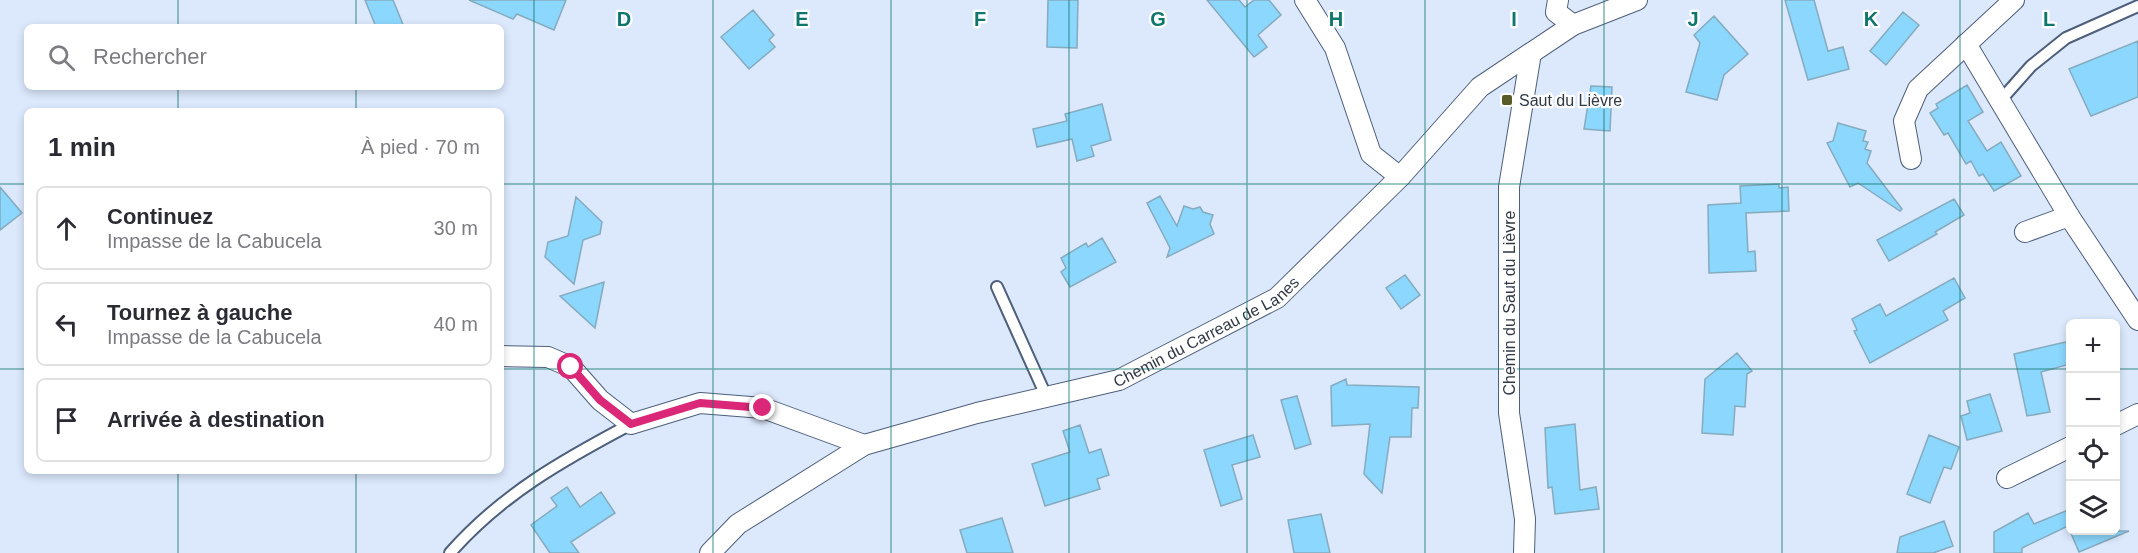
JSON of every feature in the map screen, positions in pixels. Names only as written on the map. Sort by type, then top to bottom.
[{"type":"street","points":[[1305,0],[1335,48],[1371,154],[1401,177]]},
{"type":"street","points":[[1558,0],[1556,12],[1573,25]]},
{"type":"street","name":"Chemin du Carreau de Lanes","points":[[710,553],[738,524],[864,445],[977,413],[1119,380],[1277,298],[1401,177],[1480,87],[1573,25],[1637,0]]},
{"type":"street","points":[[1911,159],[1904,121],[1918,89],[2014,0]]},
{"type":"street","points":[[1966,44],[2069,216],[2138,320]]},
{"type":"street","name":"Chemin du Saut du Lièvre","points":[[1524,553],[1525,519],[1509,413],[1509,187],[1531,53]]},
{"type":"street","points":[[2025,232],[2069,216]]},
{"type":"street","points":[[504,356],[548,357],[571,367],[600,400],[631,424],[700,403],[763,408],[864,445]]},
{"type":"street","points":[[2120,423],[2138,414]]},
{"type":"street","points":[[2007,478],[2066,449]]},
{"type":"lane","points":[[2000,101],[2031,66],[2066,39],[2138,6]]},
{"type":"lane","points":[[997,287],[1047,398]]},
{"type":"lane","points":[[450,553],[503,501],[541,474],[631,424]]},
{"type":"building","points":[[365,0],[393,0],[403,24],[375,24]]},
{"type":"building","points":[[469,0],[566,0],[554,30],[517,14],[513,19]]},
{"type":"building","points":[[1048,0],[1078,0],[1077,48],[1047,47]]},
{"type":"building","points":[[1207,0],[1239,0],[1245,7],[1254,0],[1269,0],[1281,15],[1258,35],[1267,47],[1254,57]]},
{"type":"building","points":[[1785,0],[1814,0],[1828,51],[1843,47],[1849,69],[1808,80]]},
{"type":"building","points":[[753,10],[774,35],[769,40],[775,47],[749,69],[721,37]]},
{"type":"building","points":[[1903,12],[1919,25],[1886,65],[1870,51]]},
{"type":"building","points":[[1714,16],[1748,54],[1724,75],[1717,100],[1686,92],[1700,43],[1694,35]]},
{"type":"building","points":[[2138,41],[2138,97],[2091,116],[2069,69]]},
{"type":"building","points":[[1967,85],[1983,112],[1968,121],[1987,151],[2001,142],[2021,176],[1994,191],[1983,174],[1979,176],[1971,161],[1966,164],[1948,133],[1944,135],[1930,113],[1938,108],[1936,104]]},
{"type":"building","points":[[1591,86],[1612,87],[1610,131],[1584,129]]},
{"type":"building","points":[[1102,104],[1111,140],[1091,146],[1094,156],[1077,161],[1072,139],[1037,147],[1033,129],[1067,121],[1065,114]]},
{"type":"building","points":[[1838,123],[1866,131],[1863,141],[1868,142],[1865,149],[1871,151],[1867,163],[1902,209],[1900,211],[1858,183],[1850,187],[1827,143],[1833,141]]},
{"type":"building","points":[[1779,184],[1779,188],[1788,187],[1789,211],[1746,213],[1748,252],[1755,251],[1756,271],[1709,273],[1708,205],[1741,203],[1740,186]]},
{"type":"building","points":[[0,187],[22,213],[0,230]]},
{"type":"building","points":[[1160,196],[1177,226],[1184,206],[1193,209],[1200,207],[1203,212],[1213,215],[1210,224],[1214,234],[1167,257],[1170,248],[1147,203]]},
{"type":"building","points":[[576,197],[602,222],[600,234],[583,240],[574,284],[545,257],[548,242],[568,236]]},
{"type":"building","points":[[1954,199],[1964,215],[1935,232],[1937,234],[1889,261],[1877,240]]},
{"type":"building","points":[[1102,238],[1116,262],[1070,287],[1061,272],[1066,268],[1061,258],[1086,243],[1088,247]]},
{"type":"building","points":[[1405,275],[1420,295],[1401,309],[1386,288]]},
{"type":"building","points":[[1954,278],[1965,298],[1943,311],[1948,320],[1870,363],[1854,331],[1857,330],[1852,319],[1880,304],[1886,316]]},
{"type":"building","points":[[604,282],[595,328],[560,296]]},
{"type":"building","points":[[2066,342],[2066,365],[2041,372],[2050,412],[2027,416],[2014,354]]},
{"type":"building","points":[[1737,353],[1752,371],[1747,374],[1745,407],[1735,406],[1733,435],[1702,433],[1705,379]]},
{"type":"building","points":[[1346,379],[1347,385],[1419,387],[1418,408],[1412,408],[1411,437],[1390,437],[1382,493],[1364,474],[1370,424],[1332,426],[1331,386]]},
{"type":"building","points":[[1990,394],[2002,431],[1967,440],[1961,416],[1970,413],[1967,401]]},
{"type":"building","points":[[1297,396],[1311,444],[1295,449],[1281,400]]},
{"type":"building","points":[[1575,424],[1580,490],[1596,487],[1599,509],[1555,514],[1552,487],[1548,488],[1545,428]]},
{"type":"building","points":[[1080,425],[1089,453],[1101,449],[1109,475],[1097,479],[1100,489],[1045,506],[1032,464],[1070,452],[1063,431]]},
{"type":"building","points":[[1253,435],[1260,457],[1232,465],[1242,499],[1221,506],[1204,450]]},
{"type":"building","points":[[1929,435],[1959,447],[1951,469],[1944,467],[1930,503],[1907,494]]},
{"type":"building","points":[[567,487],[580,507],[601,492],[615,513],[571,542],[579,553],[550,553],[531,525],[557,506],[551,498]]},
{"type":"building","points":[[2066,511],[2066,527],[2022,548],[2022,553],[1994,553],[1994,532],[2028,513],[2034,524]]},
{"type":"building","points":[[1321,514],[1330,553],[1294,553],[1288,520]]},
{"type":"building","points":[[1002,518],[1013,553],[967,553],[960,530]]},
{"type":"building","points":[[1944,521],[1953,546],[1933,553],[1897,553],[1900,537]]},
{"type":"building","points":[[2072,535],[2119,535],[2079,552]]},
{"type":"place","name":"Saut du Lièvre","points":[[1507,100]]},
{"type":"route","points":[[571,367],[600,400],[631,424],[700,403],[763,408]]}]
